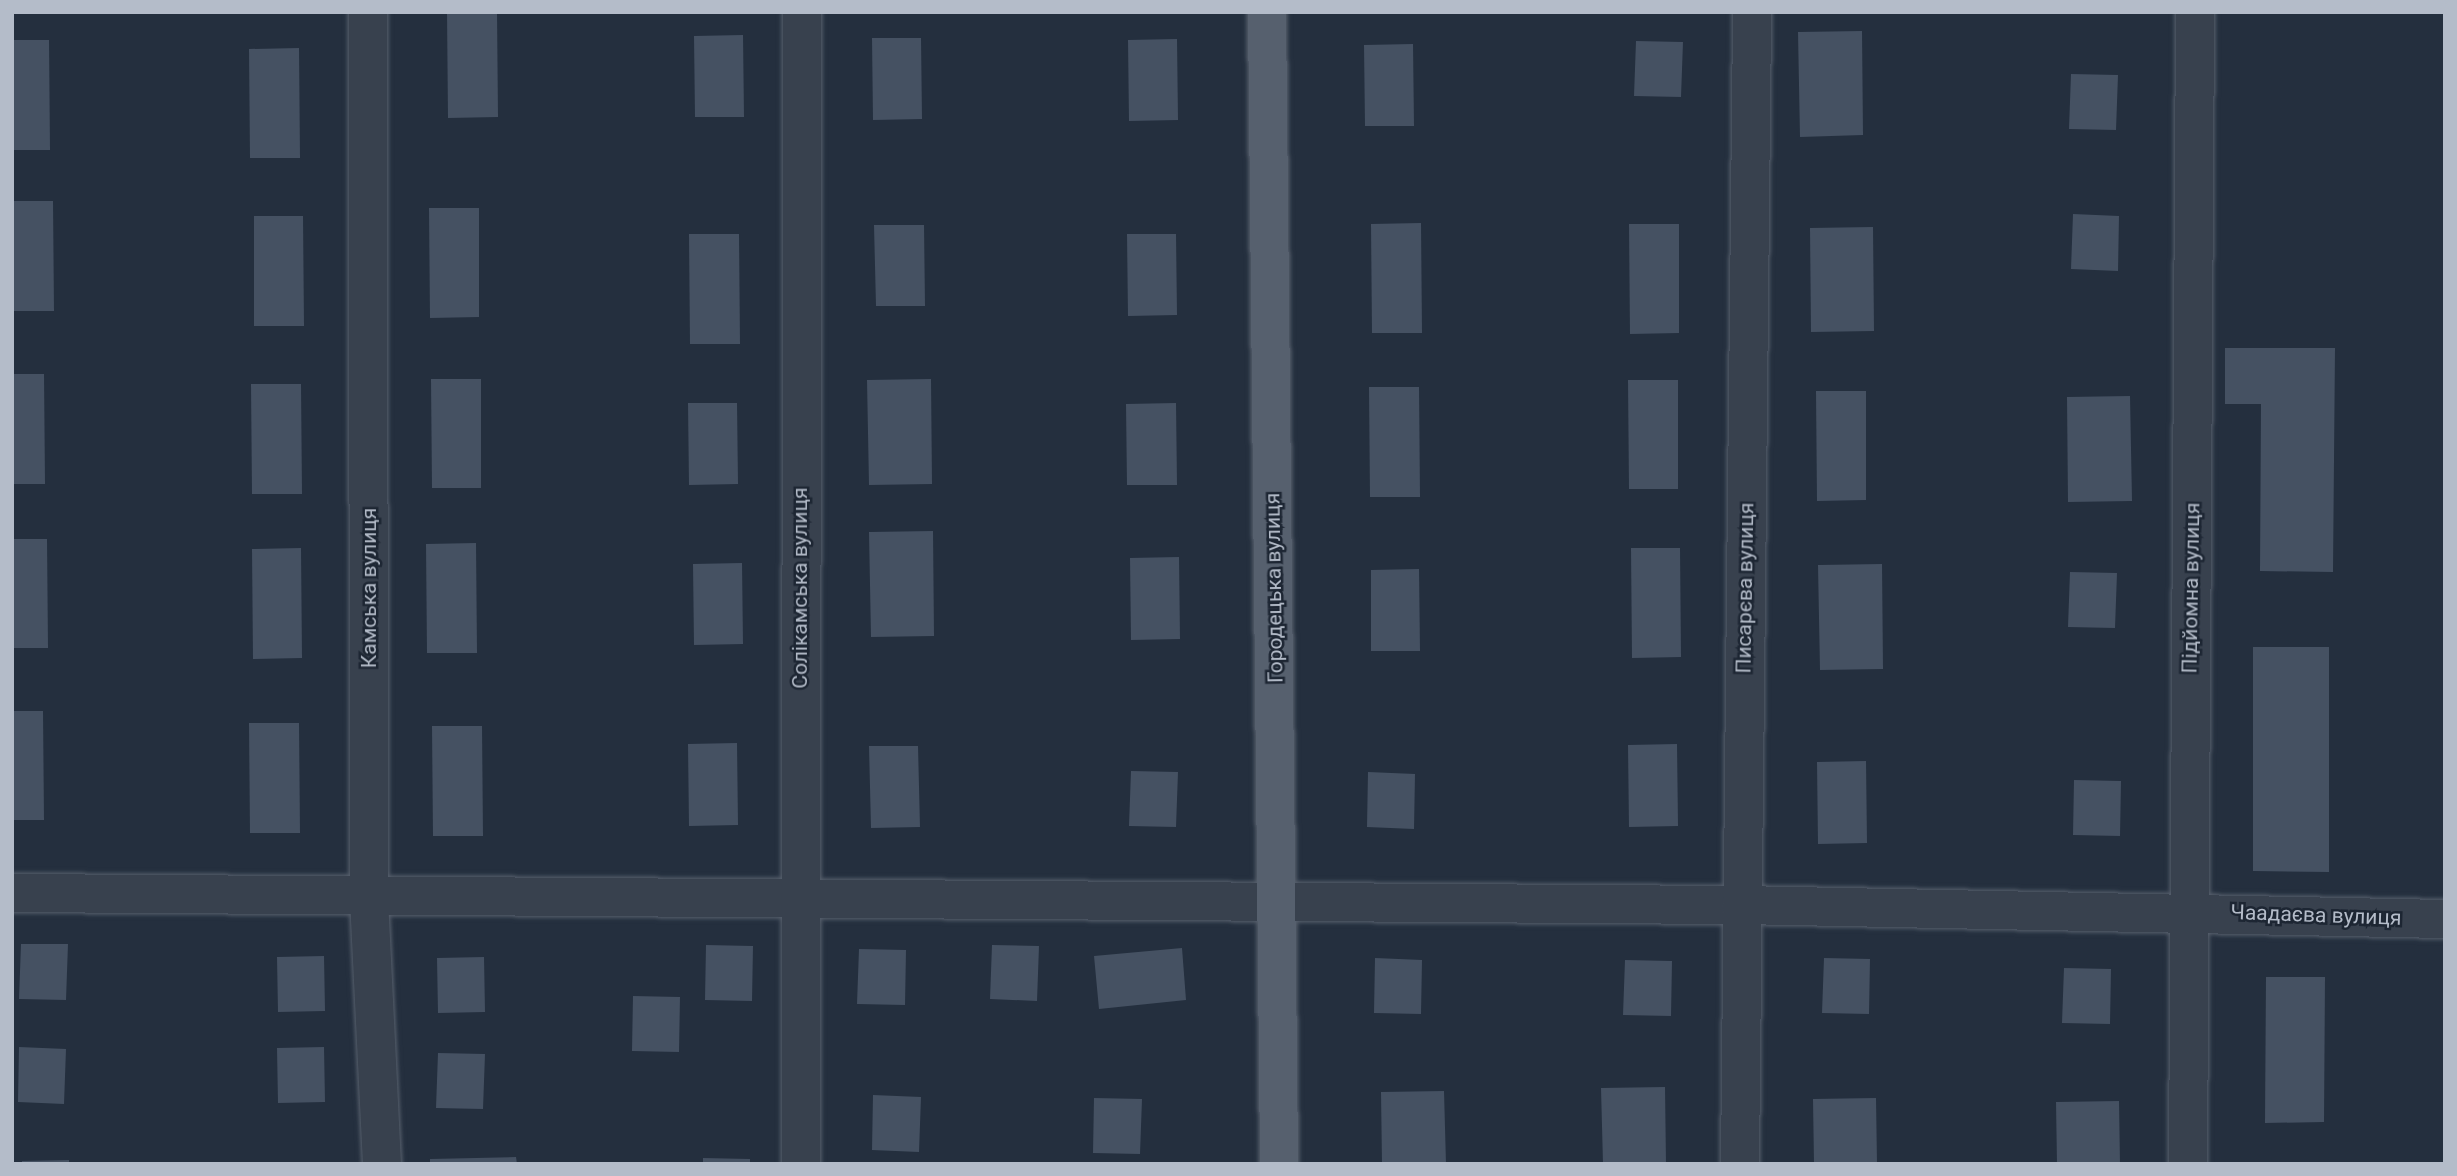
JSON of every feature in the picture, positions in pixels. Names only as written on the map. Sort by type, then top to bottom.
[{"type":"main road","name":"Городецька вулиця","points":[[1267,12],[1279,1164]]},
{"type":"street","name":"Камська вулиця","points":[[368,12],[369,899],[382,1164]]},
{"type":"street","name":"Солікамська вулиця","points":[[801,1164],[799,898],[802,12]]},
{"type":"street","name":"Писарєва вулиця","points":[[1740,1164],[1752,12]]},
{"type":"street","name":"Підйомна вулиця","points":[[2188,1164],[2186,911],[2195,12]]},
{"type":"street","name":"Чаадаєва вулиця","points":[[12,893],[369,899],[799,898],[1741,905],[2186,911],[2445,919]]},
{"type":"building","points":[[447,12],[497,12],[498,117],[448,118]]},
{"type":"building","points":[[1862,31],[1863,135],[1800,137],[1798,32]]},
{"type":"building","points":[[743,35],[744,117],[695,117],[694,36]]},
{"type":"building","points":[[872,38],[921,38],[922,119],[873,120]]},
{"type":"building","points":[[1177,39],[1178,120],[1129,121],[1128,40]]},
{"type":"building","points":[[12,40],[49,40],[50,150],[12,150]]},
{"type":"building","points":[[1636,41],[1683,42],[1681,97],[1634,96]]},
{"type":"building","points":[[1413,44],[1414,126],[1365,126],[1364,45]]},
{"type":"building","points":[[299,48],[300,158],[250,158],[249,49]]},
{"type":"building","points":[[2071,74],[2118,75],[2116,130],[2069,129]]},
{"type":"building","points":[[12,201],[53,201],[54,311],[12,311]]},
{"type":"building","points":[[429,208],[479,208],[479,317],[430,318]]},
{"type":"building","points":[[2073,214],[2119,216],[2118,271],[2071,269]]},
{"type":"building","points":[[254,216],[303,216],[304,326],[254,326]]},
{"type":"building","points":[[1421,223],[1422,333],[1372,333],[1371,224]]},
{"type":"building","points":[[1629,224],[1679,224],[1679,333],[1630,334]]},
{"type":"building","points":[[874,225],[924,225],[925,306],[876,306]]},
{"type":"building","points":[[1873,227],[1874,331],[1811,332],[1810,228]]},
{"type":"building","points":[[689,234],[739,234],[740,344],[690,344]]},
{"type":"building","points":[[1127,234],[1176,234],[1177,315],[1128,316]]},
{"type":"building","points":[[2225,348],[2335,348],[2333,572],[2260,571],[2261,404],[2225,404]]},
{"type":"building","points":[[12,374],[44,374],[45,484],[12,484]]},
{"type":"building","points":[[431,379],[481,379],[481,488],[432,488]]},
{"type":"building","points":[[931,379],[932,484],[869,485],[867,380]]},
{"type":"building","points":[[1628,380],[1678,380],[1678,489],[1629,489]]},
{"type":"building","points":[[251,384],[301,384],[302,494],[252,494]]},
{"type":"building","points":[[1369,387],[1419,387],[1420,497],[1370,497]]},
{"type":"building","points":[[1816,391],[1866,391],[1866,500],[1817,501]]},
{"type":"building","points":[[2130,396],[2132,501],[2068,502],[2067,397]]},
{"type":"building","points":[[688,403],[737,403],[738,484],[689,485]]},
{"type":"building","points":[[1176,403],[1177,485],[1127,485],[1126,404]]},
{"type":"building","points":[[933,531],[934,636],[871,637],[869,532]]},
{"type":"building","points":[[12,539],[47,539],[48,648],[12,648]]},
{"type":"building","points":[[476,543],[477,653],[427,653],[426,544]]},
{"type":"building","points":[[301,548],[302,658],[253,659],[252,549]]},
{"type":"building","points":[[1631,548],[1680,548],[1681,657],[1632,658]]},
{"type":"building","points":[[1179,557],[1180,639],[1131,640],[1130,558]]},
{"type":"building","points":[[742,563],[743,644],[694,645],[693,564]]},
{"type":"building","points":[[1882,564],[1883,669],[1820,670],[1818,565]]},
{"type":"building","points":[[1419,569],[1420,651],[1371,651],[1371,570]]},
{"type":"building","points":[[2070,572],[2117,573],[2115,628],[2068,627]]},
{"type":"building","points":[[2253,647],[2329,647],[2329,872],[2253,871]]},
{"type":"building","points":[[12,711],[43,711],[44,820],[12,820]]},
{"type":"building","points":[[249,723],[299,723],[300,833],[250,833]]},
{"type":"building","points":[[432,726],[482,726],[483,836],[433,836]]},
{"type":"building","points":[[737,743],[738,825],[689,826],[688,744]]},
{"type":"building","points":[[1677,744],[1678,826],[1629,827],[1628,745]]},
{"type":"building","points":[[869,746],[918,746],[920,827],[871,828]]},
{"type":"building","points":[[1866,761],[1867,843],[1818,844],[1817,762]]},
{"type":"building","points":[[1131,771],[1178,772],[1176,827],[1129,826]]},
{"type":"building","points":[[1368,772],[1415,774],[1414,829],[1367,827]]},
{"type":"building","points":[[2074,780],[2121,781],[2120,836],[2073,835]]},
{"type":"building","points":[[21,944],[68,944],[66,1000],[19,999]]},
{"type":"building","points":[[706,945],[753,946],[752,1001],[705,1000]]},
{"type":"building","points":[[992,945],[1039,946],[1037,1001],[990,999]]},
{"type":"building","points":[[1182,948],[1186,1000],[1099,1009],[1094,956]]},
{"type":"building","points":[[859,949],[906,950],[905,1005],[857,1004]]},
{"type":"building","points":[[324,956],[325,1011],[278,1012],[277,957]]},
{"type":"building","points":[[484,957],[485,1012],[438,1013],[437,958]]},
{"type":"building","points":[[1375,958],[1422,960],[1421,1014],[1374,1013]]},
{"type":"building","points":[[1824,958],[1870,959],[1869,1014],[1822,1013]]},
{"type":"building","points":[[1625,960],[1672,961],[1671,1016],[1623,1015]]},
{"type":"building","points":[[2064,968],[2111,969],[2110,1024],[2062,1023]]},
{"type":"building","points":[[2266,977],[2325,977],[2324,1122],[2265,1123]]},
{"type":"building","points":[[633,996],[680,997],[679,1052],[632,1051]]},
{"type":"building","points":[[19,1047],[66,1049],[64,1104],[18,1102]]},
{"type":"building","points":[[324,1047],[325,1102],[278,1103],[277,1048]]},
{"type":"building","points":[[438,1053],[485,1054],[483,1109],[436,1108]]},
{"type":"building","points":[[1665,1087],[1666,1164],[1603,1164],[1601,1088]]},
{"type":"building","points":[[1444,1091],[1446,1164],[1382,1164],[1381,1092]]},
{"type":"building","points":[[873,1095],[921,1097],[919,1152],[872,1150]]},
{"type":"building","points":[[1094,1098],[1142,1099],[1140,1154],[1093,1153]]},
{"type":"building","points":[[1876,1098],[1877,1164],[1814,1164],[1813,1099]]},
{"type":"building","points":[[2119,1101],[2120,1164],[2057,1164],[2056,1102]]},
{"type":"building","points":[[516,1157],[517,1164],[430,1164],[430,1159]]},
{"type":"building","points":[[703,1158],[750,1159],[750,1164],[703,1164]]},
{"type":"building","points":[[69,1160],[69,1164],[22,1164],[22,1161]]}]
